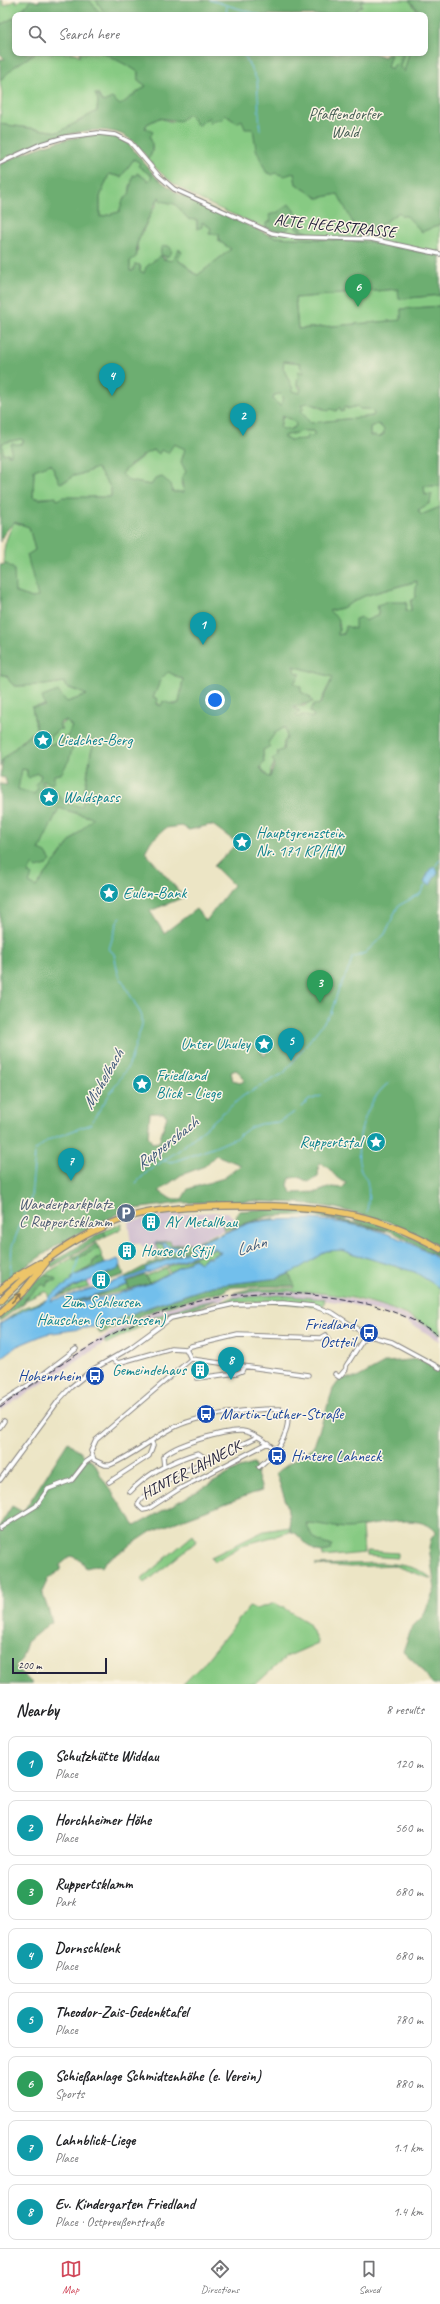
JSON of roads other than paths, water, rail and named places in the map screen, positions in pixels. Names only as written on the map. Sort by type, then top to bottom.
[{"type":"main road","points":[[0,1290],[31,1267],[50,1258],[82,1238],[118,1220],[157,1211],[208,1207],[287,1206],[334,1210],[387,1224],[440,1250]]},
{"type":"main road","points":[[0,1301],[50,1258]]},
{"type":"main road","points":[[0,1313],[22,1293],[50,1258]]},
{"type":"street","name":"ALTE HEERSTRASSE","points":[[0,162],[35,146],[65,137],[98,133],[116,135],[130,142],[159,176],[174,189],[272,233],[295,237],[371,239],[417,247],[440,254]]},
{"type":"street","points":[[0,1480],[59,1400],[86,1374],[112,1359],[168,1320],[234,1304],[283,1303],[313,1306],[333,1313],[366,1334],[392,1342],[440,1368]]},
{"type":"street","points":[[335,1374],[339,1377],[346,1369],[366,1334]]},
{"type":"street","points":[[112,1359],[118,1363],[171,1348],[186,1349],[191,1346],[238,1335],[321,1338],[326,1335],[329,1342]]},
{"type":"street","points":[[0,1403],[33,1382],[76,1349]]},
{"type":"street","points":[[186,1349],[191,1359]]},
{"type":"street","points":[[259,1467],[276,1451],[283,1440],[288,1423],[288,1417],[280,1410],[213,1416],[172,1428],[110,1465],[99,1464],[92,1458],[92,1445],[191,1359],[308,1375]]},
{"type":"street","points":[[197,1378],[237,1373],[242,1371],[244,1366]]},
{"type":"street","points":[[0,1427],[4,1421]]},
{"type":"street","name":"HINTER LAHNECK","points":[[164,1466],[163,1457],[170,1451],[206,1438],[242,1431],[268,1443],[276,1451]]},
{"type":"street","name":"HINTER LAHNECK","points":[[257,1437],[207,1459],[168,1480],[141,1499],[138,1505],[140,1509],[148,1509],[179,1489],[268,1443]]},
{"type":"street","points":[[109,1482],[149,1456],[153,1445],[150,1441]]},
{"type":"street","name":"HINTER LAHNECK","points":[[130,1492],[164,1466],[198,1453],[207,1459]]},
{"type":"street","points":[[0,1528],[36,1506],[48,1489],[72,1480],[86,1462],[92,1458]]},
{"type":"water","points":[[435,867],[438,872],[430,885],[424,882],[430,869]]},
{"type":"water","name":"Lahn","points":[[312,1219],[331,1221],[364,1227],[393,1236],[408,1242],[440,1260],[440,1288],[415,1272],[341,1250],[326,1251],[295,1271],[278,1278],[212,1286],[152,1306],[100,1326],[46,1334],[17,1346],[0,1359],[0,1324],[24,1310],[44,1302],[52,1294],[70,1282],[73,1276],[118,1259],[121,1264],[119,1269],[73,1287],[51,1301],[133,1276],[146,1271],[145,1268],[188,1252],[193,1245],[250,1223],[268,1220]],"holes":[[[214,1248],[221,1252],[210,1258],[206,1258],[200,1263],[194,1259],[151,1283],[115,1295],[82,1301],[78,1305],[72,1302],[127,1285],[126,1281]]]},
{"type":"water","points":[[154,1243],[165,1243],[170,1247],[186,1247],[176,1251],[165,1251],[163,1244]]},
{"type":"waterway","points":[[210,0],[250,12]]},
{"type":"waterway","points":[[226,12],[227,6]]},
{"type":"waterway","points":[[245,56],[257,80],[260,130]]},
{"type":"waterway","name":"Ruppersbach","points":[[435,867],[440,859]]},
{"type":"waterway","name":"Ruppersbach","points":[[136,1183],[148,1171],[178,1151],[243,1096],[284,1073],[331,1013],[338,991],[350,966],[352,958],[365,953],[385,934],[398,906],[420,894],[427,882]]},
{"type":"waterway","name":"Michelbach","points":[[92,1121],[129,1065],[142,1025],[142,1016],[118,973],[114,954],[109,949],[118,920],[121,917]]},
{"type":"waterway","points":[[367,1212],[368,1185],[361,1171],[359,1160],[358,1148],[360,1135],[368,1110],[374,1098],[390,1082]]},
{"type":"waterway","points":[[302,1107],[309,1100],[321,1096]]},
{"type":"waterway","points":[[164,1161],[172,1162],[213,1148],[236,1138],[249,1128],[260,1124],[278,1122],[295,1112]]},
{"type":"waterway","name":"Michelbach","points":[[35,1151],[48,1140],[91,1124]]},
{"type":"waterway","name":"Michelbach","points":[[10,1275],[12,1246],[31,1198],[35,1154]]},
{"type":"waterway","name":"Ruppersbach","points":[[74,1275],[79,1257]]},
{"type":"railway","points":[[0,1408],[74,1356],[111,1335],[149,1317],[188,1304],[230,1296],[274,1293],[321,1296],[353,1301],[383,1308],[398,1314],[426,1327],[440,1336]]},
{"type":"place","name":"Schießanlage Schmidtenhöhe (e. Verein)","points":[[358,307]]},
{"type":"place","name":"Dornschlenk","points":[[112,396]]},
{"type":"place","name":"Horchheimer Höhe","points":[[243,436]]},
{"type":"place","name":"Schutzhütte Widdau","points":[[203,645]]},
{"type":"place","name":"Liedches-Berg","points":[[43,740]]},
{"type":"place","name":"Waldspass","points":[[49,797]]},
{"type":"place","name":"Hauptgrenzstein Nr. 171 KP/HN","points":[[242,842]]},
{"type":"place","name":"Eulen-Bank","points":[[109,893]]},
{"type":"place","name":"Ruppertsklamm","points":[[320,1003]]},
{"type":"place","name":"Unter Uhuley","points":[[264,1044]]},
{"type":"place","name":"Theodor-Zais-Gedenktafel","points":[[291,1061]]},
{"type":"place","name":"Friedland Blick - Liege","points":[[142,1084]]},
{"type":"place","name":"Ruppertstal","points":[[376,1142]]},
{"type":"place","name":"Lahnblick-Liege","points":[[71,1181]]},
{"type":"place","name":"Wanderparkplatz C Ruppertsklamm","points":[[126,1213]]},
{"type":"place","name":"AY Metallbau","points":[[151,1222]]},
{"type":"place","name":"House of Stijl","points":[[127,1251]]},
{"type":"place","name":"Zum Schleusen Häuschen (geschlossen)","points":[[101,1280]]},
{"type":"place","name":"Friedland Ostteil","points":[[369,1333]]},
{"type":"place","name":"Gemeindehaus","points":[[200,1370]]},
{"type":"place","name":"Hohenrhein","points":[[95,1376]]},
{"type":"place","name":"Ev. Kindergarten Friedland","points":[[231,1380]]},
{"type":"place","name":"Martin-Luther-Straße","points":[[206,1414]]},
{"type":"place","name":"Hintere Lahneck","points":[[277,1456]]},
{"type":"park label","name":"Pfaffendorfer Wald","points":[[345,123]]}]
